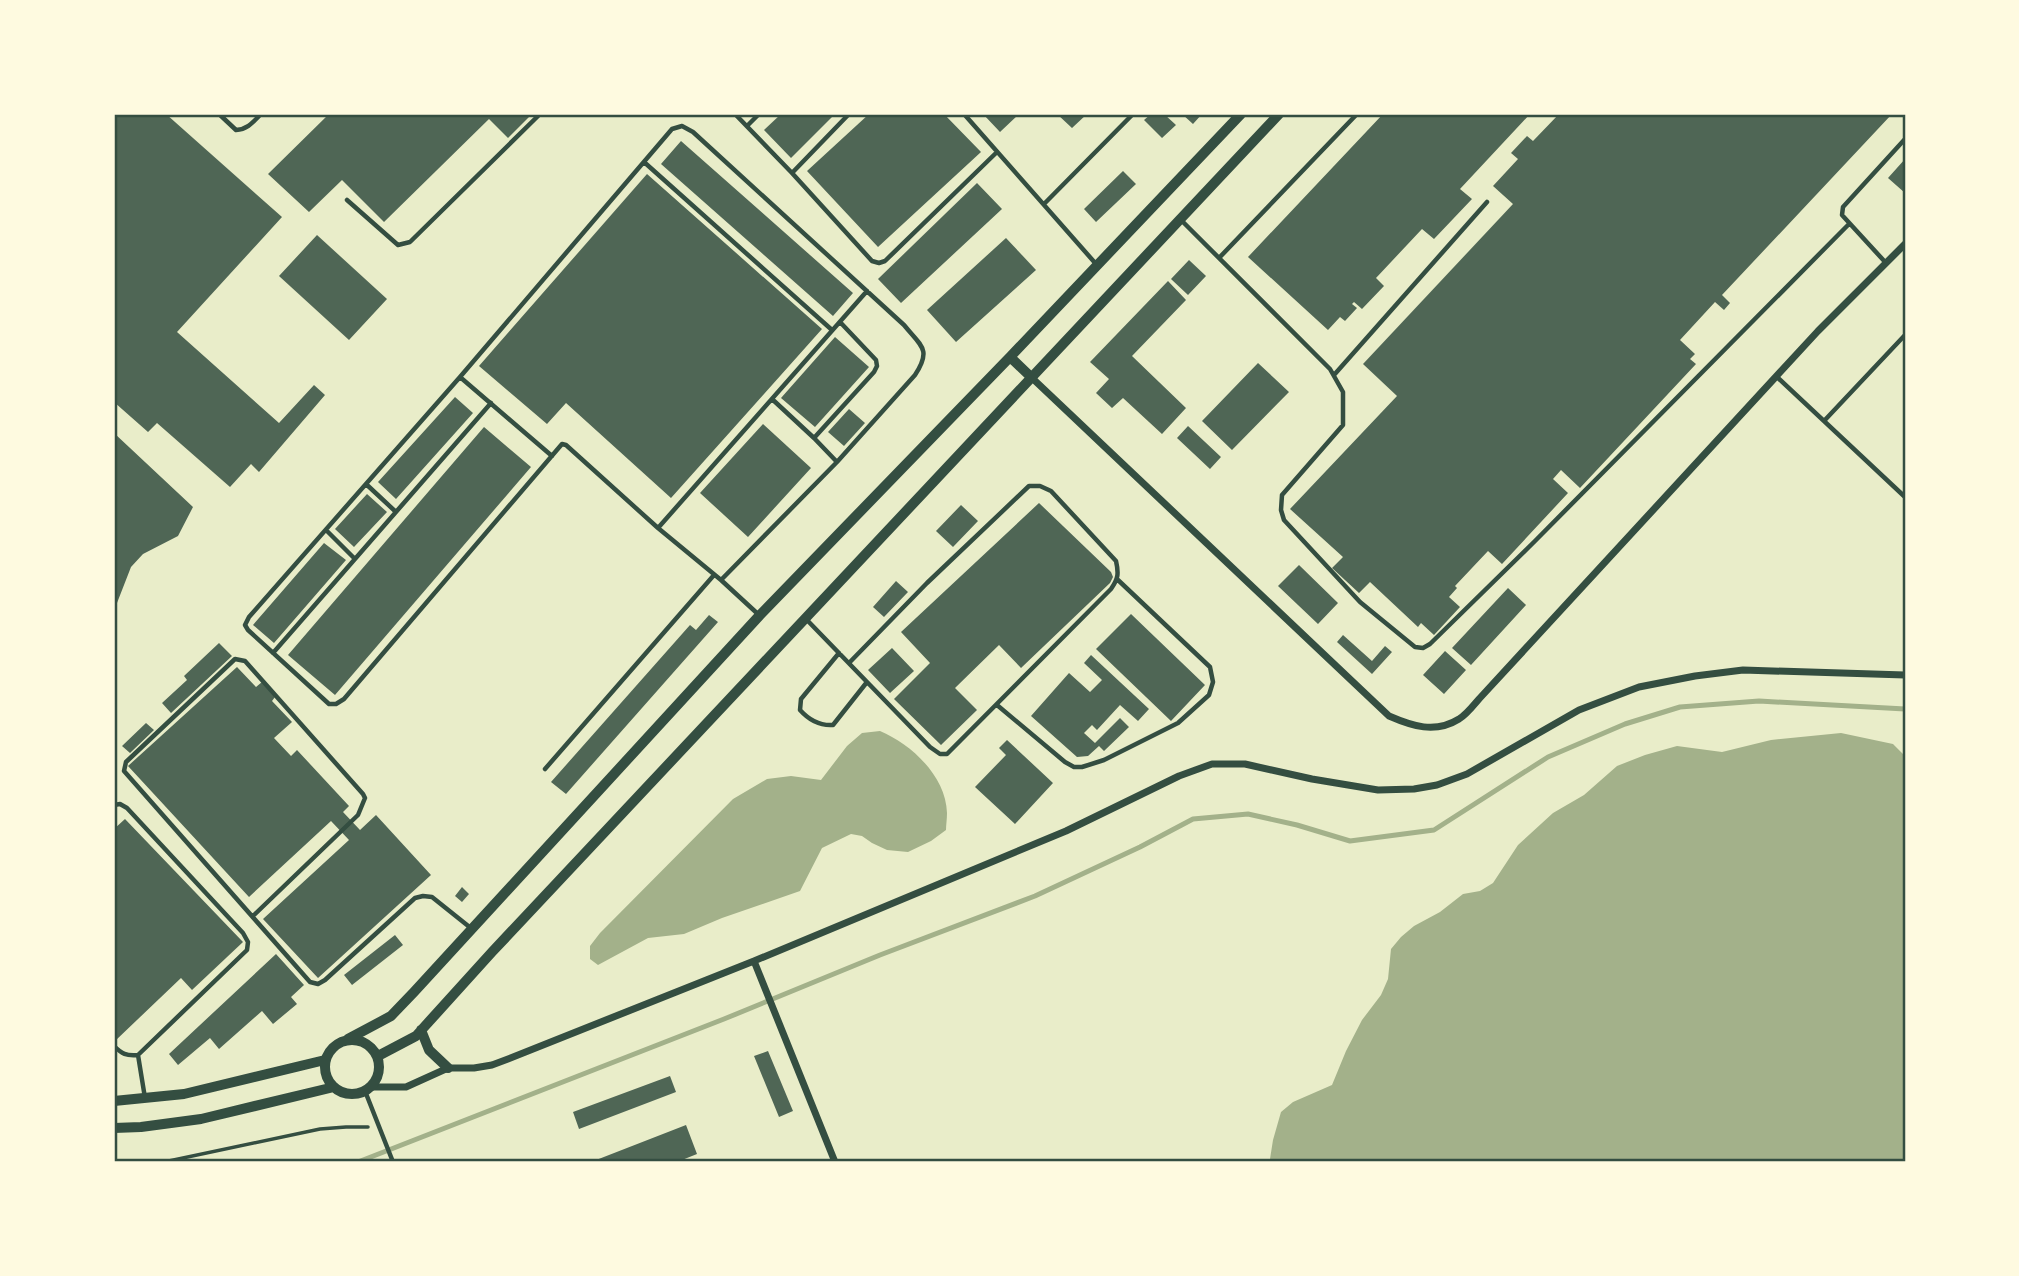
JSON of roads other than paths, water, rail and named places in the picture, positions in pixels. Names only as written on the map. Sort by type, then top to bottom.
[{"type":"street","points":[[1241,114],[760,615],[473,930],[391,1016],[334,1046],[325,1060],[326,1075],[334,1087],[349,1094],[368,1089],[406,1087],[447,1068],[492,1065],[754,961],[1066,831],[1179,776],[1212,764],[1245,764],[1378,790],[1414,789],[1437,785],[1467,774],[1579,710],[1639,687],[1744,670],[1905,675]]},
{"type":"street","points":[[378,1056],[416,1036],[492,951],[1279,114]]},
{"type":"street","points":[[1010,357],[1389,716],[1413,726],[1437,728],[1459,719],[1479,699],[1818,331],[1905,244]]},
{"type":"street","points":[[754,961],[835,1162]]},
{"type":"street","points":[[421,1030],[429,1050],[447,1068]]},
{"type":"street","points":[[348,1040],[366,1043],[378,1056],[378,1076],[368,1089]]},
{"type":"street","points":[[114,1101],[184,1094],[325,1060]]},
{"type":"street","points":[[114,1128],[201,1119],[334,1087]]},
{"type":"lane","points":[[219,114],[236,130],[249,126],[261,114]]},
{"type":"lane","points":[[347,200],[398,245],[410,242],[540,114]]},
{"type":"lane","points":[[735,114],[872,261],[879,263],[885,261],[997,152]]},
{"type":"lane","points":[[747,126],[759,114]]},
{"type":"lane","points":[[792,173],[849,114]]},
{"type":"lane","points":[[964,114],[1097,264]]},
{"type":"lane","points":[[1044,204],[1133,114]]},
{"type":"lane","points":[[1219,258],[1357,114]]},
{"type":"lane","points":[[721,580],[837,462],[915,375],[924,361],[924,350],[904,325],[693,132],[682,126],[672,129],[460,377],[249,617],[245,625],[329,704],[336,704],[344,699],[562,444],[760,615]]},
{"type":"lane","points":[[1886,263],[1842,215],[1843,207],[1905,139]]},
{"type":"lane","points":[[644,162],[832,330]]},
{"type":"lane","points":[[1334,376],[1487,202]]},
{"type":"lane","points":[[1180,219],[1330,369],[1343,392],[1343,425],[1282,495],[1281,510],[1284,520],[1360,602],[1415,647],[1423,648],[1535,541],[1849,224]]},
{"type":"lane","points":[[658,528],[867,291]]},
{"type":"lane","points":[[814,438],[877,366],[876,360],[840,322]]},
{"type":"lane","points":[[1824,421],[1905,335]]},
{"type":"lane","points":[[460,377],[552,456]]},
{"type":"lane","points":[[1776,377],[1905,497]]},
{"type":"lane","points":[[772,399],[837,462]]},
{"type":"lane","points":[[273,653],[491,403]]},
{"type":"lane","points":[[366,484],[396,512]]},
{"type":"lane","points":[[806,618],[839,653],[930,747],[940,754],[947,754],[1111,589],[1118,580],[1116,561],[1051,492],[1040,486],[1029,486],[927,583],[849,663]]},
{"type":"lane","points":[[326,530],[355,559]]},
{"type":"lane","points":[[545,769],[714,575]]},
{"type":"lane","points":[[997,705],[1065,762],[1074,767],[1082,767],[1104,760],[1178,723],[1209,695],[1213,682],[1210,667],[1118,580]]},
{"type":"lane","points":[[839,653],[801,699],[800,710],[807,718],[823,726],[833,725],[867,681]]},
{"type":"lane","points":[[253,916],[358,815],[365,798],[246,661],[235,659],[126,761],[124,771],[310,982],[318,984],[325,980],[415,898],[432,897],[473,930]]},
{"type":"lane","points":[[114,805],[120,804],[127,808],[243,933],[248,942],[247,950],[138,1055],[121,1054],[114,1046]]},
{"type":"lane","points":[[138,1055],[145,1098]]},
{"type":"lane","points":[[368,1089],[379,1128],[393,1162]]},
{"type":"waterway","points":[[358,1162],[1035,896],[1193,819],[1248,814],[1350,841],[1434,830],[1548,757],[1625,724],[1680,707],[1759,701],[1905,709]]}]
